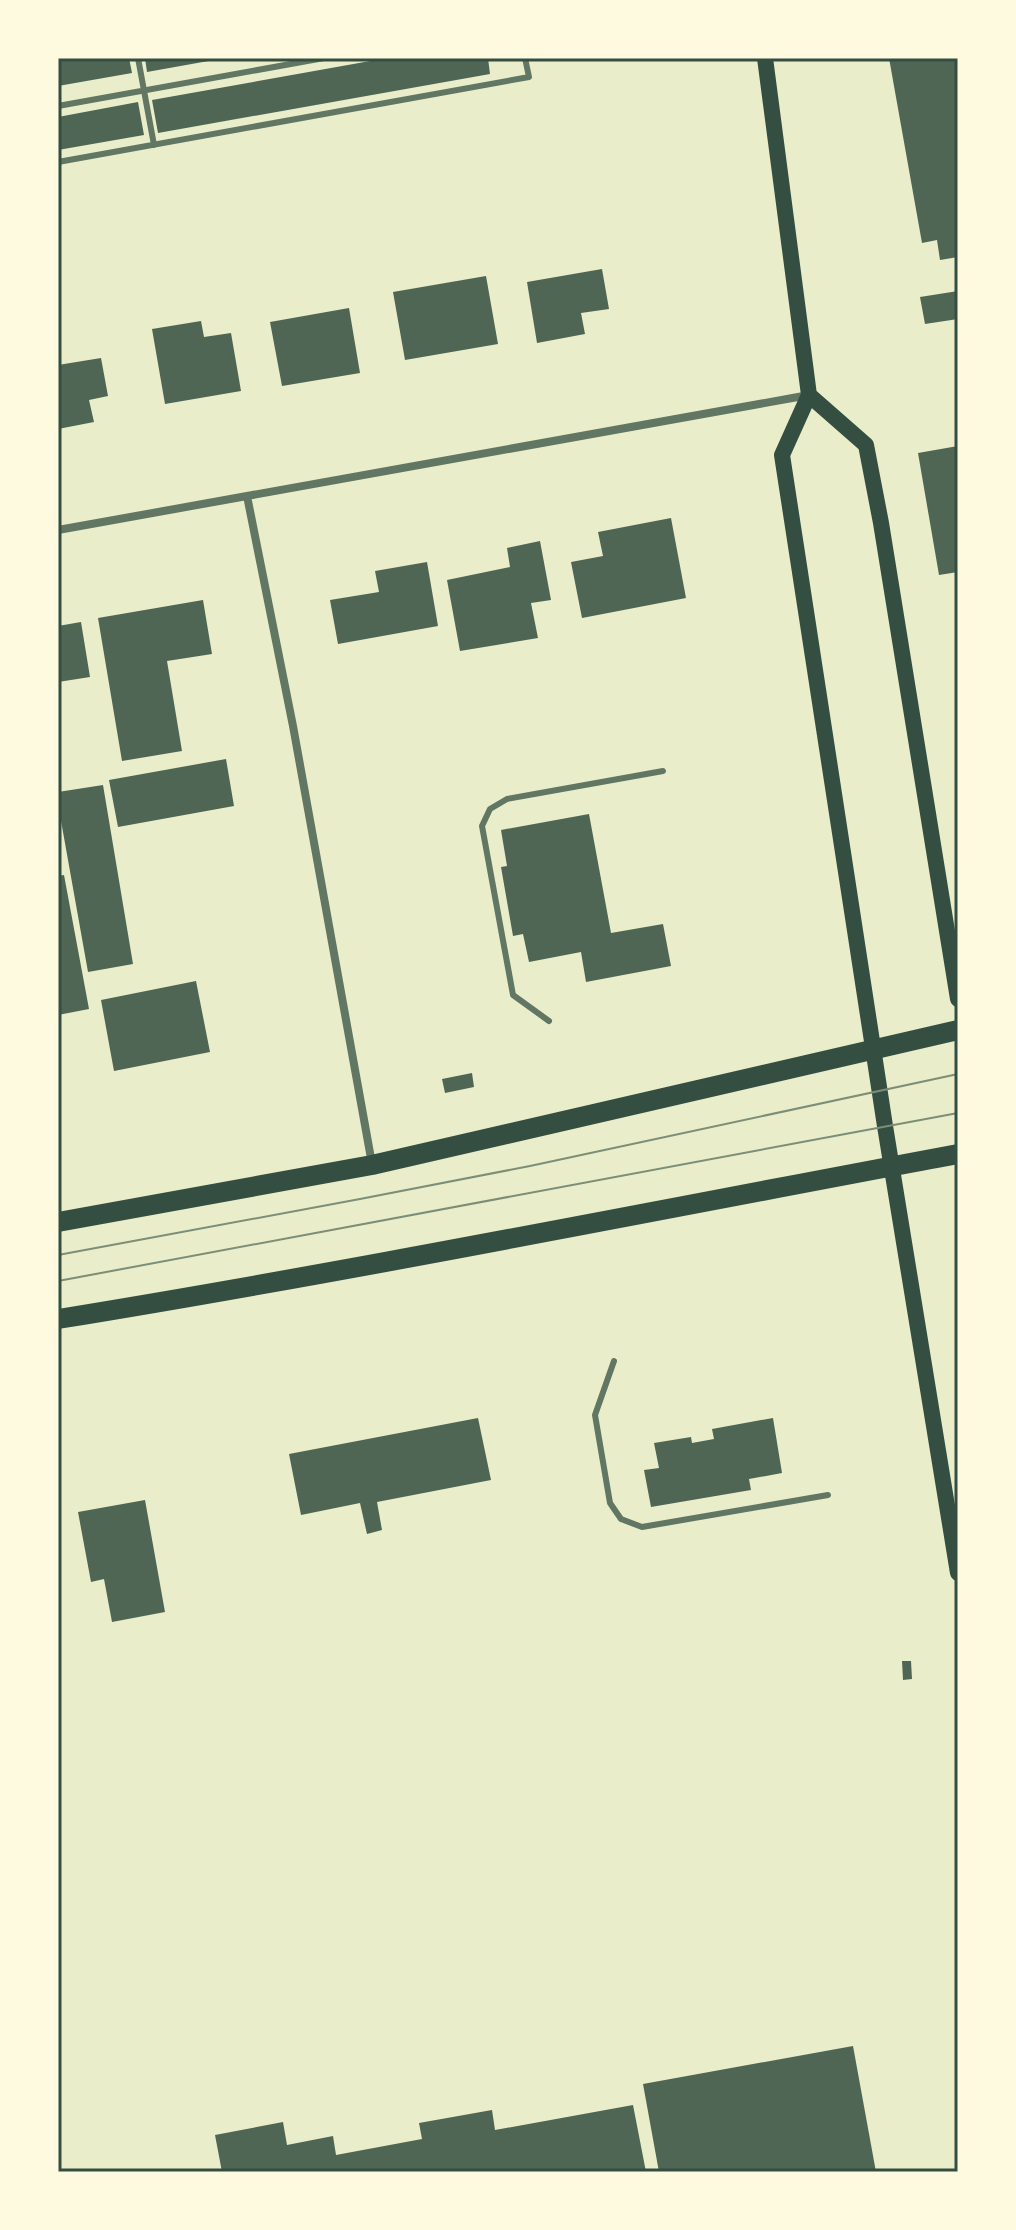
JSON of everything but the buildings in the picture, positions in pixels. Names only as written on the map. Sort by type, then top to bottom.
[{"type":"main road","points":[[765,58],[809,395],[782,455],[883,1113],[958,1573]]},
{"type":"main road","points":[[809,395],[866,445],[958,999]]},
{"type":"main road","points":[[58,1222],[372,1165],[958,1030]]},
{"type":"main road","points":[[58,1319],[227,1291],[958,1154]]},
{"type":"street","points":[[58,530],[809,395]]},
{"type":"street","points":[[247,496],[293,726],[372,1165]]},
{"type":"lane","points":[[138,58],[154,145]]},
{"type":"lane","points":[[58,106],[324,58]]},
{"type":"lane","points":[[58,162],[529,77],[525,58]]},
{"type":"lane","points":[[549,1021],[513,995],[482,826],[490,809],[507,799],[663,771]]},
{"type":"lane","points":[[614,1361],[595,1415],[610,1503],[621,1519],[642,1527],[828,1495]]},
{"type":"tram line","points":[[58,1255],[530,1166],[958,1074]]},
{"type":"tram line","points":[[58,1281],[958,1113]]}]
